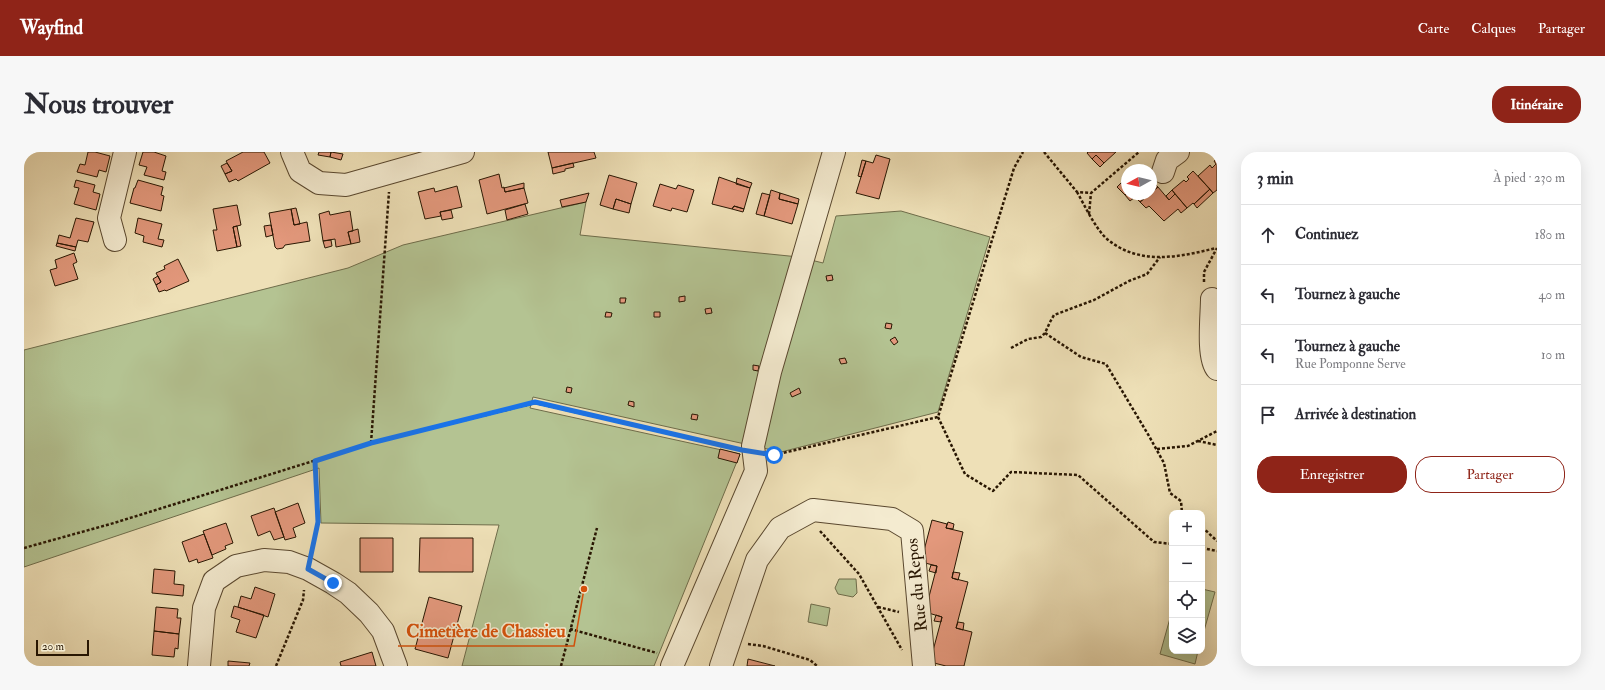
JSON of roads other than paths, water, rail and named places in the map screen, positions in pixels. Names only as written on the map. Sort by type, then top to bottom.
[{"type":"street","points":[[115,240],[109,218],[125,152]]},
{"type":"street","points":[[292,152],[300,171],[319,183],[346,185],[390,174],[463,152]]},
{"type":"street","points":[[673,663],[756,471],[753,449],[770,372],[834,152]]},
{"type":"street","points":[[1163,172],[1167,160],[1178,152]]},
{"type":"street","points":[[1212,299],[1211,349],[1214,366],[1217,369]]},
{"type":"street","name":"Rue du Repos","points":[[721,666],[757,560],[780,528],[813,510],[892,519],[912,531],[924,666]]},
{"type":"street","points":[[199,666],[204,608],[214,581],[236,566],[264,560],[288,562],[308,569],[348,593],[370,613],[383,631],[396,666]]},
{"type":"place","name":"Cimetière de Chassieu","points":[[584,589]]}]
